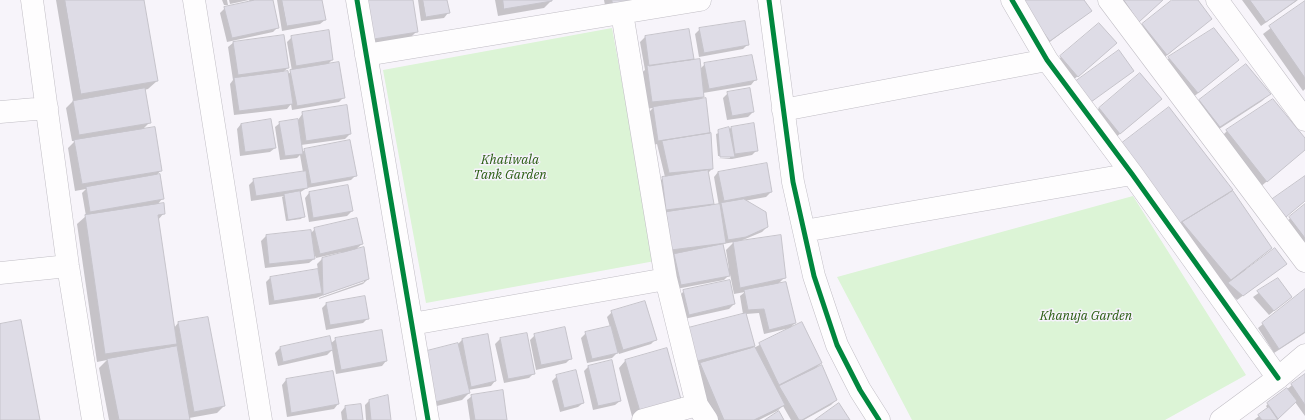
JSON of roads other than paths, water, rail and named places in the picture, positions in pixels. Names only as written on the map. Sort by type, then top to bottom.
[{"type":"street","points":[[32,0],[68,266],[93,420]]},
{"type":"street","points":[[194,0],[261,420]]},
{"type":"street","points":[[357,0],[428,420]]},
{"type":"street","points":[[366,55],[700,0]]},
{"type":"street","points":[[768,0],[793,182],[814,276],[837,345],[860,390],[879,420]]},
{"type":"street","points":[[1012,0],[1046,60],[1132,174],[1278,378]]},
{"type":"street","points":[[1109,0],[1305,261]]},
{"type":"street","points":[[1217,0],[1305,120]]},
{"type":"street","points":[[622,13],[666,279],[702,413],[643,420]]},
{"type":"street","points":[[784,110],[1046,60]]},
{"type":"street","points":[[0,112],[47,108]]},
{"type":"street","points":[[804,231],[1132,174]]},
{"type":"street","points":[[0,273],[68,266]]},
{"type":"street","points":[[412,324],[666,279]]},
{"type":"street","points":[[1220,420],[1278,378],[1305,355]]},
{"type":"park label","name":"Khatiwala Tank Garden","points":[[510,168]]},
{"type":"park label","name":"Khanuja Garden","points":[[1086,316]]}]
